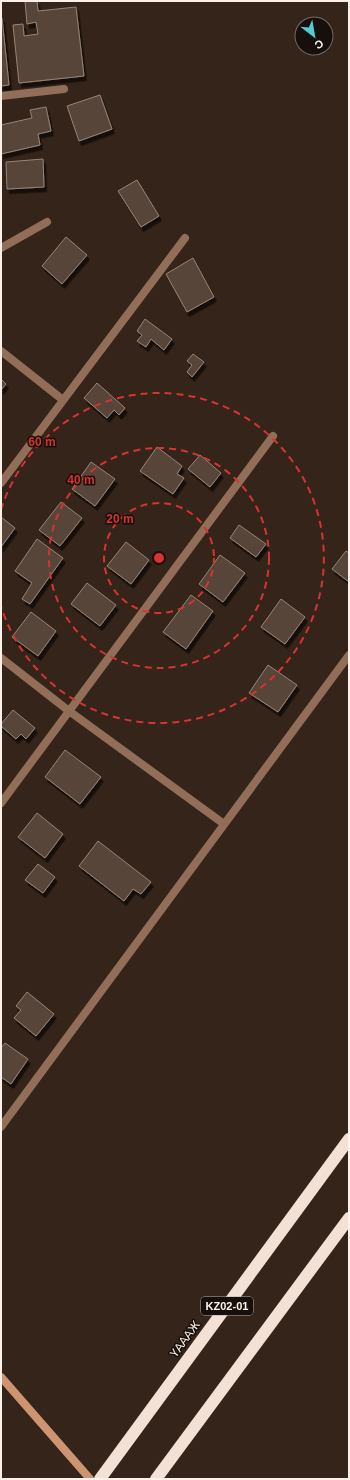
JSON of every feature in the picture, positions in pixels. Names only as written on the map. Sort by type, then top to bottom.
[{"type":"highway","name":"ҮАААЖ","points":[[102,1476],[349,1139]]},
{"type":"highway","points":[[156,1479],[349,1218]]},
{"type":"main road","points":[[1,1377],[90,1479]]},
{"type":"street","points":[[1,96],[64,90]]},
{"type":"street","points":[[1,248],[47,222]]},
{"type":"street","points":[[1,483],[185,238]]},
{"type":"street","points":[[1,351],[63,400]]},
{"type":"street","points":[[1,803],[273,436]]},
{"type":"street","points":[[1,1127],[349,655]]},
{"type":"street","points":[[1,658],[69,711],[224,824]]},
{"type":"building","points":[[25,1],[37,1],[38,11],[76,7],[84,76],[19,83],[13,25],[23,24],[24,36],[38,34],[36,22],[27,24]]},
{"type":"building","points":[[1,18],[9,85],[1,86]]},
{"type":"building","points":[[100,95],[112,129],[79,141],[67,106]]},
{"type":"building","points":[[46,107],[51,131],[38,134],[40,145],[1,154],[1,125],[32,118],[30,110]]},
{"type":"building","points":[[43,159],[44,187],[7,189],[6,162]]},
{"type":"building","points":[[137,180],[159,216],[141,227],[118,191]]},
{"type":"building","points":[[66,237],[87,255],[62,284],[42,266]]},
{"type":"building","points":[[193,258],[214,297],[187,312],[166,274]]},
{"type":"building","points":[[145,319],[172,339],[164,350],[151,339],[146,347],[137,341],[142,335],[137,331]]},
{"type":"building","points":[[193,354],[204,362],[192,377],[187,372],[192,365],[187,361]]},
{"type":"building","points":[[1,379],[6,384],[1,390]]},
{"type":"building","points":[[97,383],[125,408],[119,415],[114,410],[107,418],[84,398]]},
{"type":"building","points":[[157,447],[182,466],[177,474],[184,478],[173,494],[140,471]]},
{"type":"building","points":[[200,455],[221,473],[210,487],[188,469]]},
{"type":"building","points":[[91,462],[115,479],[95,506],[72,489]]},
{"type":"building","points":[[61,502],[82,518],[60,546],[39,530]]},
{"type":"building","points":[[1,517],[15,528],[1,547]]},
{"type":"building","points":[[239,525],[266,544],[256,557],[230,538]]},
{"type":"building","points":[[37,539],[63,558],[30,604],[22,599],[32,583],[15,571]]},
{"type":"building","points":[[126,542],[149,560],[131,584],[107,566]]},
{"type":"building","points":[[346,551],[349,553],[349,582],[332,569]]},
{"type":"building","points":[[220,555],[245,573],[223,602],[199,584]]},
{"type":"building","points":[[87,583],[116,605],[100,626],[71,604]]},
{"type":"building","points":[[191,595],[213,611],[186,649],[163,632]]},
{"type":"building","points":[[281,599],[305,617],[285,644],[261,627]]},
{"type":"building","points":[[31,612],[56,631],[38,656],[12,637]]},
{"type":"building","points":[[268,665],[297,685],[278,712],[249,693]]},
{"type":"building","points":[[13,710],[35,728],[26,739],[21,734],[16,739],[1,726]]},
{"type":"building","points":[[65,750],[101,777],[80,804],[45,777]]},
{"type":"building","points":[[37,813],[63,834],[45,858],[18,837]]},
{"type":"building","points":[[98,841],[151,882],[141,894],[133,889],[124,901],[79,866]]},
{"type":"building","points":[[38,864],[55,877],[43,893],[25,880]]},
{"type":"building","points":[[27,992],[54,1014],[36,1036],[14,1018],[21,1010],[16,1006]]},
{"type":"building","points":[[5,1043],[28,1059],[11,1084],[1,1077],[1,1048]]}]
